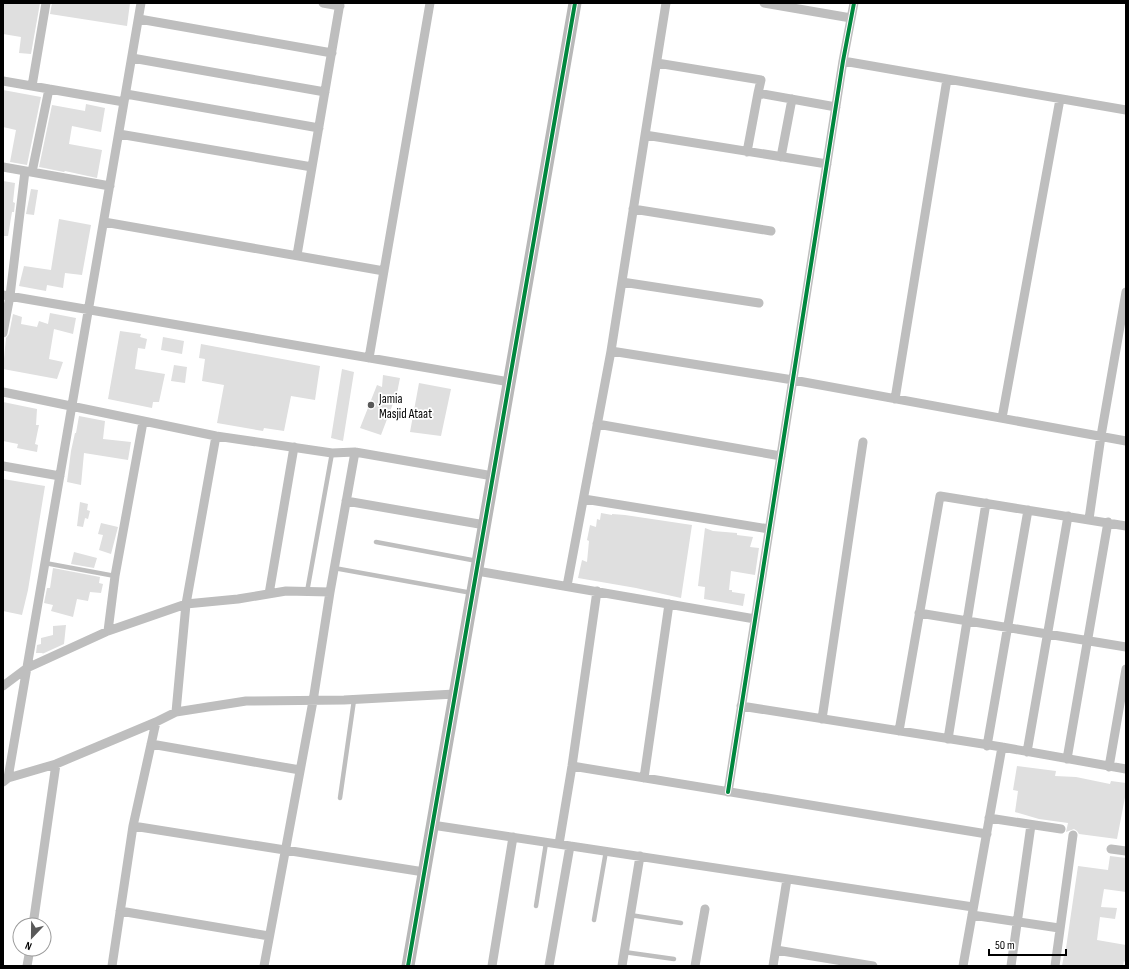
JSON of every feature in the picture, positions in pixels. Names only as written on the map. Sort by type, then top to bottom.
[{"type":"street","points":[[32,86],[46,3]]},
{"type":"street","points":[[141,3],[27,668],[6,780],[56,764],[156,722],[176,712],[246,702],[354,700],[455,694]]},
{"type":"street","points":[[297,255],[340,4],[323,3]]},
{"type":"street","points":[[369,358],[430,3]]},
{"type":"street","points":[[408,966],[576,3]]},
{"type":"street","points":[[567,586],[611,351],[666,3]]},
{"type":"street","points":[[764,3],[851,18]]},
{"type":"street","points":[[728,792],[843,61],[854,3]]},
{"type":"street","points":[[138,19],[332,53]]},
{"type":"street","points":[[132,58],[325,92]]},
{"type":"street","points":[[843,61],[1126,110]]},
{"type":"street","points":[[656,63],[760,80],[747,152]]},
{"type":"street","points":[[895,399],[946,79]]},
{"type":"street","points":[[3,81],[319,128]]},
{"type":"street","points":[[3,333],[6,296],[29,172],[49,89]]},
{"type":"street","points":[[758,93],[836,107]]},
{"type":"street","points":[[781,157],[792,99]]},
{"type":"street","points":[[1002,418],[1060,99]]},
{"type":"street","points":[[119,134],[312,167]]},
{"type":"street","points":[[645,135],[827,164]]},
{"type":"street","points":[[3,168],[110,186]]},
{"type":"street","points":[[633,209],[771,231]]},
{"type":"street","points":[[104,222],[384,271]]},
{"type":"street","points":[[622,282],[759,303]]},
{"type":"street","points":[[1089,519],[1101,436],[1122,339],[1126,292]]},
{"type":"street","points":[[6,296],[510,382]]},
{"type":"street","points":[[611,351],[793,380],[1126,441]]},
{"type":"street","points":[[3,392],[216,436],[332,453],[355,452],[493,476]]},
{"type":"street","points":[[108,631],[115,576],[143,422]]},
{"type":"street","points":[[597,424],[781,456]]},
{"type":"street","points":[[176,712],[186,604],[216,436]]},
{"type":"street","points":[[822,719],[863,442]]},
{"type":"street","points":[[269,594],[294,447]]},
{"type":"street","points":[[264,966],[313,701],[334,568],[355,452]]},
{"type":"street","points":[[3,466],[60,476]]},
{"type":"street","points":[[899,731],[940,496],[1126,526]]},
{"type":"street","points":[[584,499],[769,529]]},
{"type":"street","points":[[346,500],[485,525]]},
{"type":"street","points":[[948,739],[986,503]]},
{"type":"street","points":[[987,746],[1028,510]]},
{"type":"street","points":[[1027,752],[1068,516]]},
{"type":"street","points":[[1066,759],[1108,522]]},
{"type":"street","points":[[478,566],[567,586],[755,619]]},
{"type":"street","points":[[3,686],[27,668],[108,631],[186,604],[238,599],[286,591],[330,592]]},
{"type":"street","points":[[559,844],[572,766],[597,591]]},
{"type":"street","points":[[644,778],[669,604]]},
{"type":"street","points":[[919,613],[1126,647]]},
{"type":"street","points":[[1109,766],[1126,670]]},
{"type":"street","points":[[742,706],[987,746],[1002,747],[1126,769]]},
{"type":"street","points":[[112,966],[133,826],[156,722]]},
{"type":"street","points":[[151,744],[300,770]]},
{"type":"street","points":[[963,966],[1002,747]]},
{"type":"street","points":[[34,917],[56,764]]},
{"type":"street","points":[[572,766],[987,834]]},
{"type":"street","points":[[989,818],[1061,829]]},
{"type":"street","points":[[432,825],[788,879],[973,911],[1017,922],[1059,928]]},
{"type":"street","points":[[1011,966],[1031,825]]},
{"type":"street","points":[[133,826],[424,872]]},
{"type":"street","points":[[1055,966],[1059,928],[1073,835]]},
{"type":"street","points":[[492,966],[513,837]]},
{"type":"street","points":[[548,966],[570,846]]},
{"type":"street","points":[[1111,848],[1126,851]]},
{"type":"street","points":[[622,966],[640,856]]},
{"type":"street","points":[[773,966],[788,879]]},
{"type":"street","points":[[695,966],[705,909]]},
{"type":"street","points":[[120,911],[269,936]]},
{"type":"street","points":[[776,950],[873,966]]},
{"type":"lane","points":[[307,592],[332,453]]},
{"type":"lane","points":[[376,542],[478,566]]},
{"type":"lane","points":[[45,563],[115,576]]},
{"type":"lane","points":[[334,568],[473,593]]},
{"type":"lane","points":[[340,798],[354,700]]},
{"type":"lane","points":[[536,906],[546,842]]},
{"type":"lane","points":[[594,920],[606,851]]},
{"type":"lane","points":[[630,915],[681,923]]},
{"type":"lane","points":[[624,952],[674,959]]},
{"type":"building","points":[[3,3],[40,3],[31,54],[19,53],[21,37],[3,34]]},
{"type":"building","points":[[52,3],[130,3],[127,26],[50,14]]},
{"type":"building","points":[[3,90],[41,97],[27,165],[10,162],[16,130],[3,127]]},
{"type":"building","points":[[86,104],[105,108],[101,132],[72,126],[69,144],[102,150],[97,178],[39,167],[52,105],[85,111]]},
{"type":"building","points":[[3,181],[15,183],[13,202],[15,203],[14,212],[12,212],[8,236],[3,236]]},
{"type":"building","points":[[31,189],[38,190],[34,215],[26,214]]},
{"type":"building","points":[[59,219],[91,225],[82,275],[65,273],[63,288],[47,285],[46,291],[19,286],[24,266],[51,270]]},
{"type":"building","points":[[50,313],[76,318],[73,334],[54,329],[49,359],[63,362],[57,379],[3,369],[6,338],[9,334],[13,314],[22,317],[21,324],[37,327],[39,321],[48,324]]},
{"type":"building","points":[[120,331],[141,334],[140,337],[147,339],[145,349],[138,348],[135,369],[165,374],[159,402],[153,402],[152,408],[108,399]]},
{"type":"building","points":[[163,337],[184,341],[182,354],[161,350]]},
{"type":"building","points":[[201,344],[320,366],[315,400],[291,396],[284,431],[264,428],[263,431],[217,423],[224,385],[202,381],[205,359],[199,358]]},
{"type":"building","points":[[174,365],[187,367],[185,383],[171,381]]},
{"type":"building","points":[[342,369],[354,372],[343,441],[331,438]]},
{"type":"building","points":[[383,375],[400,378],[397,393],[381,435],[360,428],[377,385],[382,387]]},
{"type":"building","points":[[419,383],[451,389],[441,436],[410,432]]},
{"type":"building","points":[[3,402],[37,409],[36,425],[39,425],[35,444],[38,445],[37,452],[17,448],[18,444],[3,441]]},
{"type":"building","points":[[79,416],[105,421],[103,439],[131,442],[128,460],[84,453],[81,485],[67,482],[71,451]]},
{"type":"building","points":[[3,479],[45,486],[28,590],[22,615],[3,611]]},
{"type":"building","points":[[80,502],[88,504],[87,510],[90,511],[88,519],[85,518],[83,527],[77,526]]},
{"type":"building","points":[[601,513],[692,525],[681,598],[636,588],[578,578],[582,560],[587,562],[589,541],[587,540],[590,525],[596,527],[597,519],[600,520]]},
{"type":"building","points":[[101,523],[118,527],[111,554],[99,550],[103,535],[98,534]]},
{"type":"building","points":[[705,528],[713,531],[737,533],[737,535],[753,537],[750,547],[759,548],[755,575],[731,571],[729,590],[732,590],[732,592],[745,594],[743,606],[704,599],[705,587],[698,586]]},
{"type":"building","points":[[74,552],[97,558],[94,568],[71,564]]},
{"type":"building","points":[[53,568],[100,577],[99,583],[103,584],[101,593],[90,592],[88,601],[77,599],[73,617],[51,611],[53,605],[44,603],[47,588],[50,588]]},
{"type":"building","points":[[66,625],[64,644],[42,654],[43,653],[36,653],[37,645],[41,644],[41,638],[53,635],[53,626]]},
{"type":"building","points":[[1017,766],[1056,771],[1055,776],[1076,777],[1110,784],[1111,781],[1126,783],[1126,792],[1117,839],[1079,834],[1074,829],[1066,832],[1068,823],[1039,819],[1015,812],[1018,791],[1013,790]]},
{"type":"building","points":[[1110,856],[1126,858],[1126,892],[1104,889],[1101,907],[1117,908],[1115,919],[1100,917],[1097,940],[1126,945],[1125,962],[1124,961],[1123,966],[1062,966],[1065,955],[1078,866],[1108,870]]},
{"type":"cycle path","points":[[408,966],[575,3]]},
{"type":"cycle path","points":[[728,792],[843,61],[854,3]]},
{"type":"place","name":"Jamia Masjid Ataat","points":[[371,405]]}]
